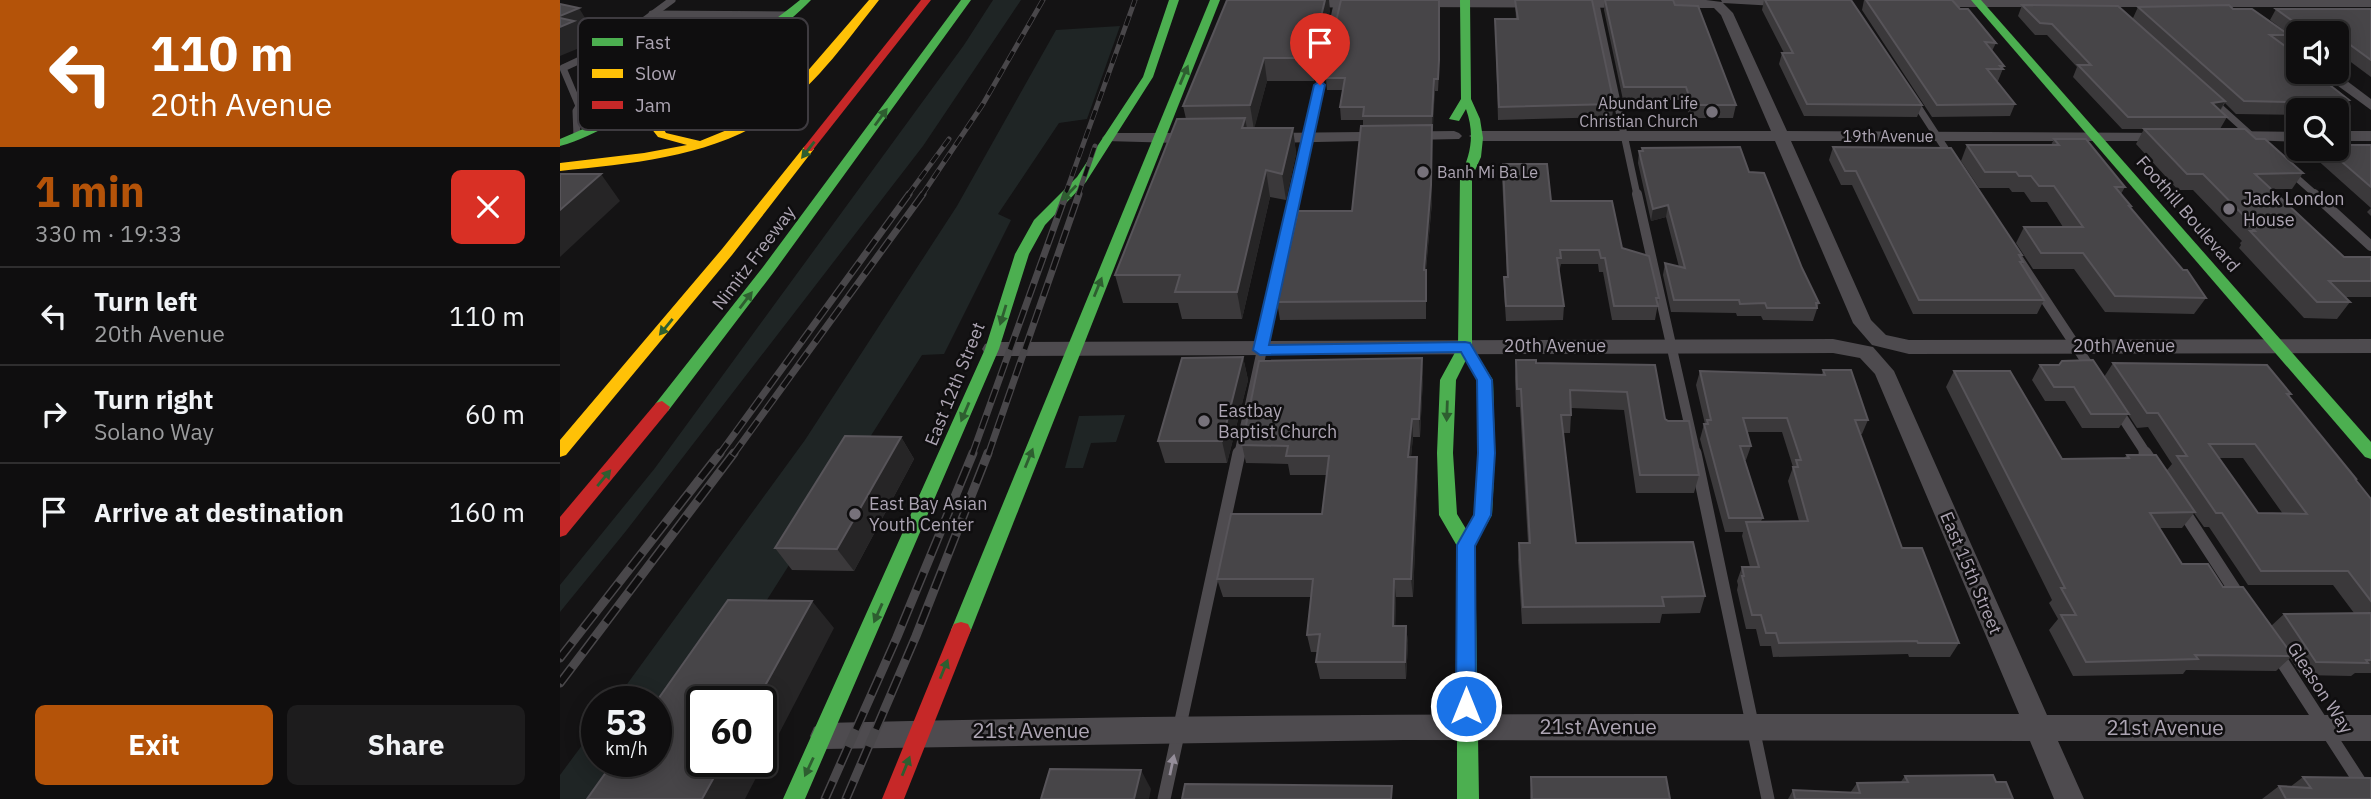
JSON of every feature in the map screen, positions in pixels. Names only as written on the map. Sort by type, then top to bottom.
[{"type":"main road","points":[[785,18],[806,0]]},
{"type":"main road","points":[[808,72],[874,0]]},
{"type":"main road","name":"Nimitz Freeway","points":[[560,451],[727,252],[926,0]]},
{"type":"main road","name":"Nimitz Freeway","points":[[560,530],[689,374],[787,248],[966,0]]},
{"type":"main road","name":"East 12th Street","points":[[794,799],[992,349],[1022,254],[1039,223],[1082,179],[1148,77],[1174,0]]},
{"type":"main road","points":[[1465,2],[1466,99],[1477,115],[1478,136],[1478,159],[1466,177]]},
{"type":"main road","name":"Foothill Boulevard","points":[[1977,2],[2371,453]]},
{"type":"main road","points":[[893,799],[1158,138],[1218,3]]},
{"type":"main road","points":[[1466,99],[1455,115],[1454,147],[1466,177],[1465,347],[1448,380],[1446,453],[1448,515],[1466,545]]},
{"type":"main road","points":[[560,145],[592,130]]},
{"type":"main road","points":[[659,130],[663,135],[695,143]]},
{"type":"main road","points":[[560,167],[673,152],[737,130]]},
{"type":"main road","points":[[578,136],[607,143],[661,146],[695,143]]},
{"type":"main road","points":[[560,145],[580,156],[611,161]]},
{"type":"main road","points":[[1465,347],[1485,380],[1487,453],[1483,515],[1466,545],[1468,799]]},
{"type":"street","name":"East 15th Street","points":[[1724,2],[1780,137],[2069,799]]},
{"type":"street","points":[[1919,3],[1977,2],[2112,8],[2236,4],[2369,5]]},
{"type":"street","points":[[1296,4],[1798,3]]},
{"type":"street","points":[[2236,4],[2286,42]]},
{"type":"street","points":[[2342,84],[2371,106]]},
{"type":"street","name":"19th Avenue","points":[[1478,136],[2188,136]]},
{"type":"street","points":[[2214,136],[2286,136]]},
{"type":"street","points":[[2349,136],[2371,136]]},
{"type":"street","points":[[1110,138],[1199,138]]},
{"type":"street","points":[[1253,138],[1308,138],[1454,147]]},
{"type":"street","name":"20th Avenue","points":[[992,349],[2371,346]]},
{"type":"street","name":"21st Avenue","points":[[824,736],[1466,727],[2371,728]]},
{"type":"lane","points":[[647,18],[672,0]]},
{"type":"lane","points":[[1164,799],[1337,2]]},
{"type":"lane","points":[[1595,2],[1623,137],[1673,346],[1768,799]]},
{"type":"lane","points":[[652,14],[789,15]]},
{"type":"lane","points":[[735,18],[739,15]]},
{"type":"lane","points":[[578,61],[563,68],[578,104]]},
{"type":"lane","points":[[1904,86],[1955,164]]},
{"type":"lane","points":[[2204,92],[2265,149]]},
{"type":"lane","points":[[578,108],[578,136]]},
{"type":"lane","points":[[2280,162],[2371,246]]},
{"type":"lane","points":[[2009,245],[2097,378]]},
{"type":"lane","points":[[2112,401],[2164,480]]},
{"type":"lane","points":[[2178,503],[2245,605]]},
{"type":"lane","name":"Gleason Way","points":[[2267,639],[2371,799]]},
{"type":"shaded area","points":[[993,0],[1021,0],[923,146],[626,531],[560,612],[560,585],[655,468],[964,45]]},
{"type":"shaded area","points":[[1120,26],[1087,119],[1059,123],[998,214],[1011,220],[944,354],[922,355],[765,603],[709,686],[686,686],[686,720],[672,741],[672,686],[626,686],[805,440],[957,206],[1056,30]]},
{"type":"shaded area","points":[[1125,415],[1116,442],[1091,443],[1083,468],[1065,468],[1079,416]]},
{"type":"shaded area","points":[[581,747],[581,777],[648,777],[633,799],[560,799],[560,775]]},
{"type":"building","points":[[1227,0],[1325,0],[1311,58],[1264,58],[1250,105],[1183,106]]},
{"type":"building","points":[[1341,0],[1439,0],[1438,79],[1434,79],[1432,116],[1363,116],[1364,107],[1340,107],[1345,78],[1326,78],[1328,69],[1325,69]]},
{"type":"building","points":[[1515,0],[1592,0],[1614,104],[1499,107],[1495,19],[1518,19]]},
{"type":"building","points":[[1605,0],[1673,0],[1675,5],[1698,6],[1736,105],[1692,105],[1686,87],[1624,87]]},
{"type":"building","points":[[1765,0],[1851,0],[1922,105],[1807,104],[1782,53],[1793,53]]},
{"type":"building","points":[[1866,0],[1952,0],[1960,9],[1968,9],[1996,43],[1985,42],[2004,66],[2000,66],[2003,69],[1987,69],[2015,104],[1937,105]]},
{"type":"building","points":[[560,4],[579,8],[560,16]]},
{"type":"building","points":[[2022,5],[2118,6],[2225,101],[2212,103],[2227,117],[2128,117],[2078,65],[2091,65],[2052,24],[2040,23]]},
{"type":"building","points":[[2229,5],[2233,9],[2252,9],[2286,33],[2270,35],[2286,47],[2286,84],[2328,84],[2346,98],[2286,98],[2286,102],[2244,101],[2138,7]]},
{"type":"building","points":[[2276,9],[2371,9],[2371,60],[2349,44],[2349,21],[2292,21]]},
{"type":"building","points":[[560,18],[574,21],[560,27]]},
{"type":"building","points":[[1245,118],[1242,128],[1293,128],[1282,174],[1266,170],[1237,292],[1175,292],[1180,275],[1115,275],[1177,119]]},
{"type":"building","points":[[1432,125],[1431,185],[1424,270],[1426,301],[1277,302],[1298,211],[1352,211],[1361,126]]},
{"type":"building","points":[[2144,129],[2245,129],[2256,139],[2265,139],[2286,158],[2286,161],[2303,173],[2255,174],[2344,257],[2371,257],[2371,281],[2329,281],[2350,302],[2317,302],[2250,231],[2255,231],[2251,227],[2255,227],[2203,174],[2187,174]]},
{"type":"building","points":[[2054,139],[2086,139],[2125,187],[2115,187],[2129,206],[2183,270],[2187,270],[2206,298],[2115,296],[2083,253],[2041,253],[2024,227],[2083,227],[2054,186],[2039,186],[2031,176],[2019,176],[2016,172],[1985,172],[1967,145],[2059,145]]},
{"type":"building","points":[[2349,145],[2371,145],[2371,187],[2341,161],[2349,161]]},
{"type":"building","points":[[1740,147],[1749,172],[1764,173],[1819,303],[1816,303],[1817,308],[1767,308],[1765,303],[1740,304],[1739,300],[1674,300],[1665,263],[1685,268],[1668,205],[1653,209],[1639,151],[1643,151],[1642,148]]},
{"type":"building","points":[[1833,147],[1951,148],[2022,255],[2019,255],[2023,262],[2020,262],[2044,300],[1919,300],[1856,171],[1845,171]]},
{"type":"building","points":[[1503,164],[1547,164],[1551,201],[1612,201],[1622,248],[1649,256],[1659,298],[1656,298],[1658,306],[1614,306],[1605,258],[1601,258],[1599,250],[1560,250],[1561,258],[1557,258],[1564,306],[1506,306],[1504,277],[1508,277]]},
{"type":"building","points":[[560,174],[601,174],[560,210]]},
{"type":"building","points":[[1243,357],[1222,441],[1158,441],[1182,358]]},
{"type":"building","points":[[1422,358],[1419,419],[1412,419],[1408,457],[1417,457],[1411,579],[1394,579],[1393,626],[1406,626],[1405,662],[1316,662],[1320,634],[1307,635],[1313,579],[1217,579],[1231,514],[1322,514],[1329,456],[1286,456],[1288,446],[1242,445],[1259,361]]},
{"type":"building","points":[[1516,360],[1536,360],[1536,363],[1655,365],[1665,419],[1689,421],[1699,475],[1640,475],[1627,392],[1570,390],[1571,415],[1561,415],[1576,543],[1693,542],[1705,596],[1662,597],[1664,606],[1523,607],[1519,543],[1530,543],[1521,389],[1517,389]]},
{"type":"building","points":[[2093,360],[2129,414],[2091,414],[2074,387],[2054,387],[2040,365]]},
{"type":"building","points":[[2113,363],[2267,365],[2371,499],[2371,601],[2348,571],[2261,571],[2222,513],[2216,513],[2177,456],[2187,456],[2158,413],[2147,413]],"holes":[[[2209,444],[2255,444],[2307,514],[2258,513]]]},
{"type":"building","points":[[1823,370],[1851,370],[1868,420],[1855,420],[1902,548],[1922,548],[1959,643],[1779,643],[1776,633],[1766,633],[1761,615],[1752,615],[1742,567],[1759,567],[1746,522],[1808,521],[1793,467],[1798,467],[1796,460],[1801,460],[1787,418],[1743,418],[1751,446],[1740,446],[1763,518],[1729,518],[1704,424],[1711,420],[1700,371],[1825,375]]},
{"type":"building","points":[[1954,371],[2010,371],[2062,459],[2156,455],[2195,512],[2150,513],[2182,564],[2208,564],[2223,587],[2243,587],[2293,656],[2195,655],[2198,659],[2086,662],[2061,615],[2076,615],[2061,588],[2065,588]]},
{"type":"building","points":[[845,436],[901,437],[837,549],[775,548]]},
{"type":"building","points":[[728,600],[812,601],[765,686],[686,686],[686,777],[714,777],[702,799],[587,799],[603,777],[672,777],[672,686],[667,686]]},
{"type":"building","points":[[2371,613],[2371,660],[2366,660],[2368,663],[2316,662],[2284,614]]},
{"type":"building","points":[[1050,769],[1141,770],[1134,799],[1041,799]]},
{"type":"building","points":[[1993,775],[1996,782],[2006,782],[2013,799],[1795,799],[1793,790],[1860,793],[1857,783],[1908,782],[1905,776]]},
{"type":"building","points":[[1531,777],[1666,777],[1670,799],[1532,799]]},
{"type":"building","points":[[2303,777],[2371,778],[2371,799],[2286,799],[2279,786],[2311,788]]},
{"type":"building","points":[[1185,784],[1392,786],[1391,799],[1182,799]]},
{"type":"railway","points":[[922,195],[983,104],[1043,0]]},
{"type":"railway","points":[[1065,195],[1135,0]]},
{"type":"railway","points":[[908,195],[949,139]]},
{"type":"railway","points":[[1078,195],[1095,146]]},
{"type":"railway","points":[[719,455],[909,194]]},
{"type":"railway","points":[[733,455],[923,194]]},
{"type":"railway","points":[[972,455],[1066,194]]},
{"type":"railway","points":[[988,455],[1079,194]]},
{"type":"railway","points":[[560,658],[720,453]]},
{"type":"railway","points":[[560,683],[734,453]]},
{"type":"railway","points":[[825,799],[897,637],[973,453]]},
{"type":"railway","points":[[846,799],[916,636],[988,453]]},
{"type":"traffic: fast","points":[[783,18],[806,0]]},
{"type":"traffic: fast","points":[[662,407],[768,270],[966,0]]},
{"type":"traffic: fast","points":[[794,799],[992,349],[1022,254],[1039,223],[1082,179],[1148,77],[1174,0]]},
{"type":"traffic: fast","points":[[961,630],[1215,0]]},
{"type":"traffic: fast","points":[[1455,119],[1466,99],[1465,0]]},
{"type":"traffic: fast","points":[[1976,0],[2371,453]]},
{"type":"traffic: fast","points":[[1466,99],[1475,119],[1478,138],[1475,157],[1466,177],[1465,347],[1448,380],[1445,453],[1448,515],[1466,545]]},
{"type":"traffic: fast","points":[[560,143],[590,130]]},
{"type":"traffic: fast","points":[[1465,347],[1485,380],[1487,453],[1483,515],[1466,545],[1468,799]]},
{"type":"traffic: slow","points":[[808,78],[874,0]]},
{"type":"traffic: slow","points":[[658,130],[662,135],[695,143]]},
{"type":"traffic: slow","points":[[560,167],[673,152],[701,145],[740,130]]},
{"type":"traffic: slow","points":[[560,451],[727,252],[808,149]]},
{"type":"traffic: jam","points":[[808,149],[926,0]]},
{"type":"traffic: jam","points":[[560,530],[662,407]]},
{"type":"traffic: jam","points":[[893,799],[961,630]]},
{"type":"place","name":"Abundant Life Christian Church","points":[[1712,112]]},
{"type":"place","name":"Banh Mi Ba Le","points":[[1423,172]]},
{"type":"place","name":"Jack London House","points":[[2229,209]]},
{"type":"place","name":"Eastbay Baptist Church","points":[[1204,421]]},
{"type":"place","name":"East Bay Asian Youth Center","points":[[855,514]]},
{"type":"route","points":[[1320,85],[1260,350],[1465,347],[1485,380],[1487,453],[1483,515],[1466,545],[1466,706]]}]
